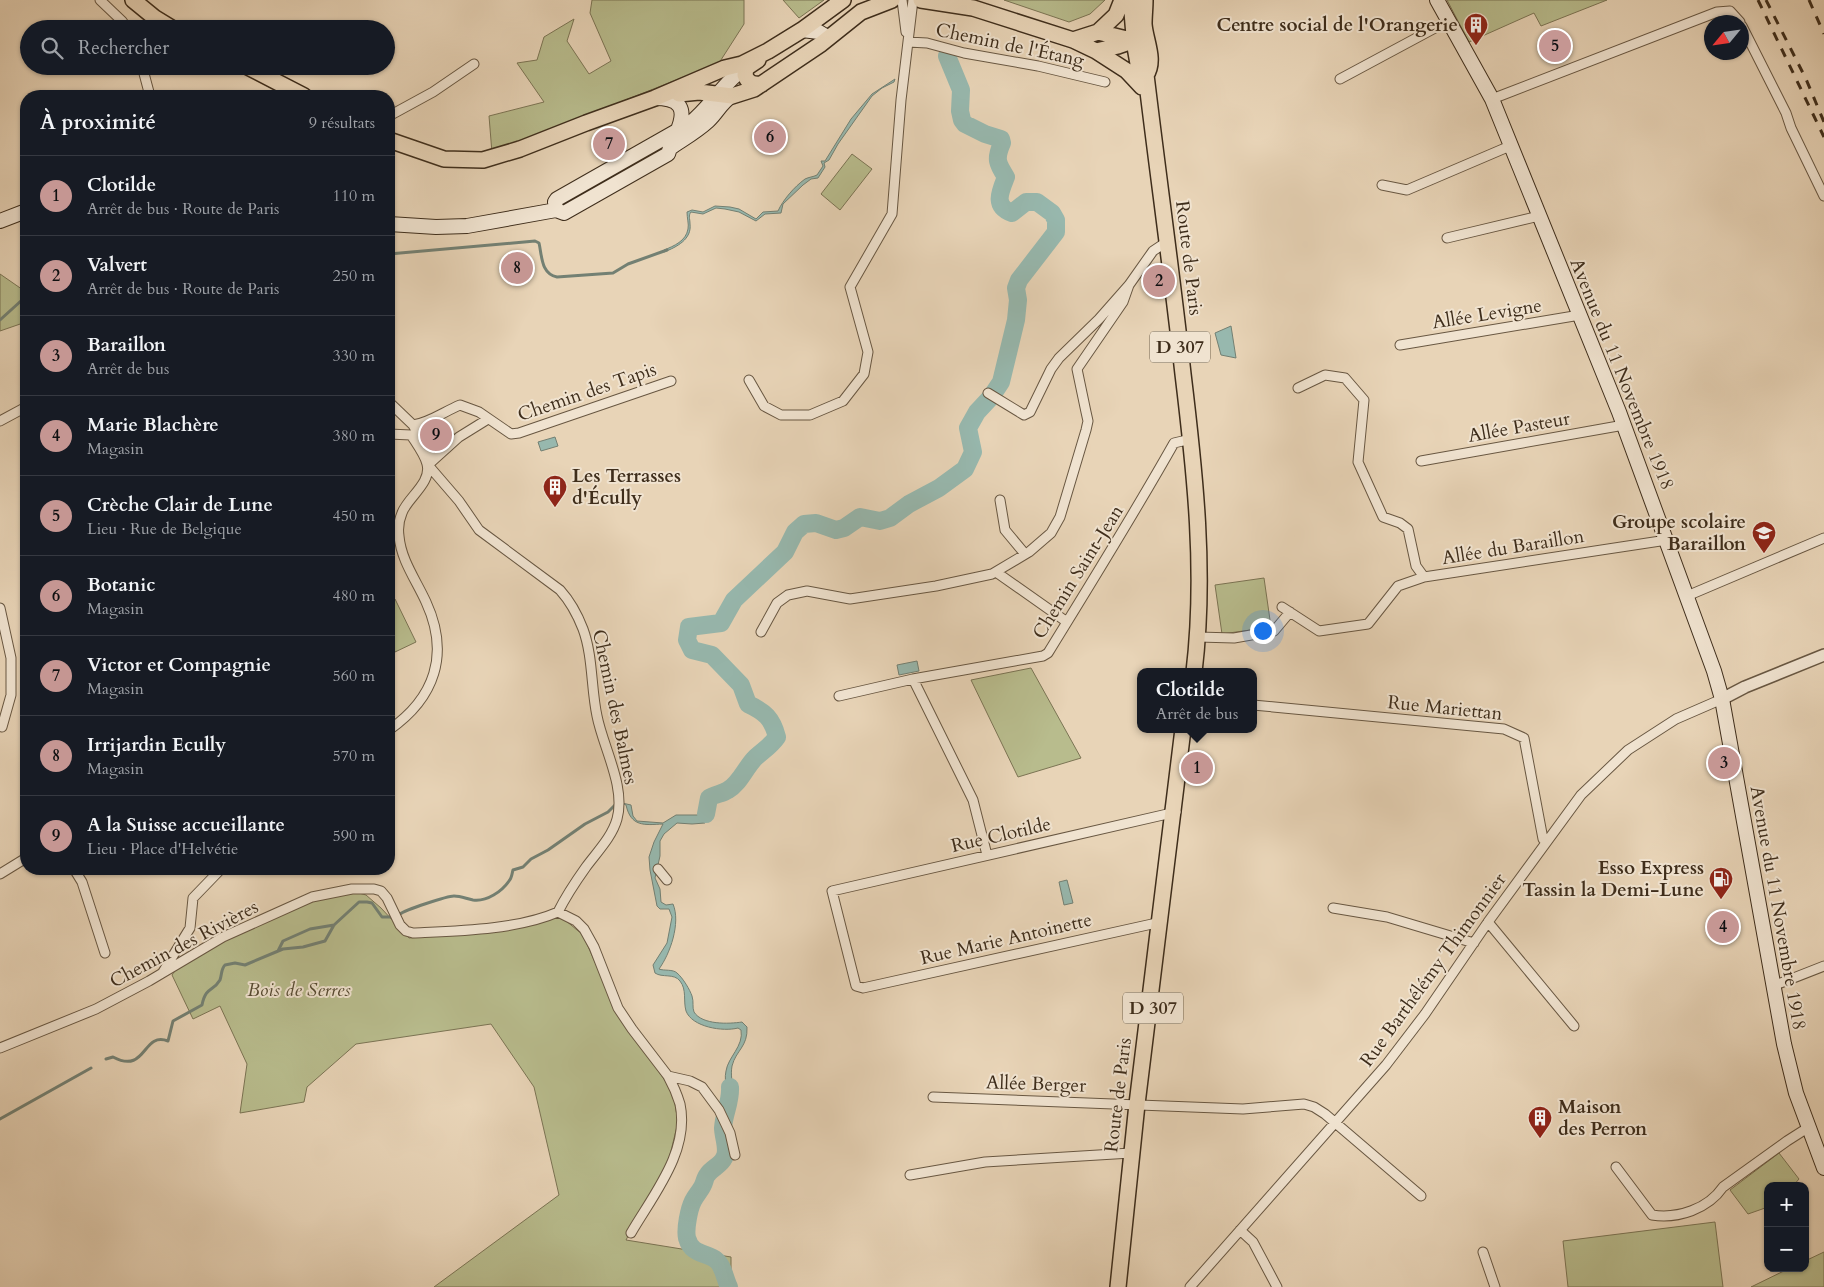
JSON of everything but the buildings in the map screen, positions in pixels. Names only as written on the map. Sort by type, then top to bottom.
[{"type":"main road","points":[[133,0],[158,20]]},
{"type":"main road","points":[[395,142],[444,159],[483,160],[520,149],[655,98],[725,68],[742,64],[768,51],[802,30],[843,0]]},
{"type":"main road","points":[[655,98],[688,92],[725,95],[743,94],[762,84],[862,12],[892,0]]},
{"type":"main road","points":[[959,0],[973,8]]},
{"type":"main road","points":[[1073,40],[1098,32],[1116,15],[1122,0]]},
{"type":"main road","points":[[1131,0],[1135,41],[1144,53],[1144,81]]},
{"type":"main road","name":"Route de Paris","points":[[1145,0],[1144,26],[1150,50],[1149,70],[1144,81],[1188,440],[1199,565],[1198,637],[1194,668]]},
{"type":"main road","name":"Avenue du 11 Novembre 1918","points":[[1437,0],[1492,99],[1624,425],[1714,671],[1722,699],[1772,986],[1790,1072],[1824,1168]]},
{"type":"main road","points":[[926,1],[973,8],[1073,40],[1096,51],[1144,81]]},
{"type":"main road","points":[[1096,51],[1135,41],[1144,26]]},
{"type":"main road","points":[[664,145],[677,132],[725,95],[739,72],[791,40],[802,30],[819,32],[824,35],[824,41]]},
{"type":"main road","points":[[1098,32],[1135,41]]},
{"type":"main road","points":[[751,64],[746,68],[746,77],[752,84],[762,84]]},
{"type":"main road","points":[[263,75],[292,90]]},
{"type":"main road","points":[[664,145],[704,125],[718,112],[726,100],[725,95]]},
{"type":"main road","points":[[655,98],[668,98],[680,107],[682,116],[677,132]]},
{"type":"main road","points":[[395,224],[436,227],[467,226],[524,216],[555,206],[561,213],[566,212],[668,154],[664,145]]},
{"type":"main road","points":[[0,221],[20,213]]},
{"type":"main road","name":"Route de Paris","points":[[1188,440],[1195,606],[1190,668]]},
{"type":"main road","name":"Route de Paris","points":[[1118,1287],[1131,1153],[1139,1105],[1162,922],[1183,733]]},
{"type":"main road","name":"Route de Paris","points":[[1175,812],[1186,733]]},
{"type":"main road","name":"Route de Paris","points":[[1124,1287],[1139,1105]]},
{"type":"street","points":[[100,0],[121,20]]},
{"type":"street","points":[[902,0],[908,42]]},
{"type":"street","points":[[749,380],[764,406],[781,415],[810,415],[843,401],[864,374],[868,352],[850,287],[892,214],[913,0]]},
{"type":"street","points":[[1709,15],[1730,11],[1733,15]]},
{"type":"street","points":[[1492,99],[1704,17]]},
{"type":"street","points":[[1340,79],[1448,21]]},
{"type":"street","points":[[1749,40],[1786,113],[1794,136],[1824,196]]},
{"type":"street","name":"Chemin de l'Étang","points":[[908,42],[927,43],[964,53],[1038,66],[1105,82]]},
{"type":"street","points":[[395,113],[433,92],[474,64]]},
{"type":"street","points":[[144,75],[148,90]]},
{"type":"street","points":[[1382,185],[1407,190],[1510,146]]},
{"type":"street","points":[[1446,238],[1539,216]]},
{"type":"street","points":[[992,395],[1024,415],[1030,412],[1051,369],[1059,358],[1099,319],[1129,284],[1153,251],[1165,245]]},
{"type":"street","points":[[761,632],[777,603],[788,595],[807,591],[850,599],[936,586],[992,574],[1025,554],[1051,533],[1060,517],[1088,421],[1077,369],[1123,302],[1129,284]]},
{"type":"street","name":"Allée Levigne","points":[[1400,345],[1580,315]]},
{"type":"street","points":[[1298,388],[1325,375],[1345,378],[1364,400],[1358,462],[1384,517],[1400,523],[1408,529],[1416,566],[1424,577]]},
{"type":"street","name":"Chemin des Tapis","points":[[414,424],[422,424],[436,415],[460,405],[479,412],[511,434],[519,433],[671,381]]},
{"type":"street","points":[[395,407],[414,424],[430,462],[424,482],[402,513],[398,534],[403,557],[427,604],[438,638],[435,671],[432,681],[416,708],[395,726]]},
{"type":"street","points":[[0,421],[20,410]]},
{"type":"street","points":[[430,462],[459,437],[488,420]]},
{"type":"street","points":[[414,424],[410,429],[411,434],[430,462]]},
{"type":"street","name":"Allée Pasteur","points":[[1421,461],[1624,425]]},
{"type":"street","points":[[395,434],[411,434]]},
{"type":"street","name":"Chemin Saint-Jean","points":[[839,696],[912,678],[1043,656],[1048,653],[1174,442],[1188,440]]},
{"type":"street","name":"Chemin des Balmes","points":[[430,462],[479,530],[560,590],[566,597],[583,629],[598,718],[616,777],[619,804],[615,825],[581,874],[558,912]]},
{"type":"street","points":[[1000,500],[1004,530],[1025,554]]},
{"type":"street","points":[[1687,596],[1824,538]]},
{"type":"street","name":"Allée du Baraillon","points":[[1198,637],[1234,638],[1274,631],[1286,610],[1319,631],[1368,624],[1398,586],[1424,577],[1667,540]]},
{"type":"street","points":[[996,572],[1067,622]]},
{"type":"street","points":[[0,608],[10,658],[11,695],[1,730]]},
{"type":"street","points":[[1722,699],[1745,687],[1824,655]]},
{"type":"street","points":[[912,678],[973,800],[987,855]]},
{"type":"street","name":"Rue Barthélémy Thimonnier","points":[[1190,1287],[1386,1065],[1425,1014],[1488,922],[1581,795],[1628,750],[1676,719],[1722,699]]},
{"type":"street","name":"Rue Mariettan","points":[[1257,704],[1504,729],[1524,738],[1542,839],[1546,842]]},
{"type":"street","name":"Rue Clotilde","points":[[856,986],[832,891],[1175,812]]},
{"type":"street","points":[[0,874],[20,862]]},
{"type":"street","points":[[658,869],[667,880]]},
{"type":"street","points":[[78,875],[82,882],[106,953]]},
{"type":"street","points":[[162,974],[190,928],[193,898],[214,875]]},
{"type":"street","name":"Chemin des Rivières","points":[[0,1048],[82,1016],[162,974],[223,937],[312,897],[352,889],[365,888],[381,891],[388,898],[400,925],[406,931],[413,933],[487,929],[545,918],[558,912]]},
{"type":"street","points":[[1333,908],[1387,917],[1474,943]]},
{"type":"street","points":[[558,912],[576,921],[584,929],[594,947],[618,1008],[668,1076],[676,1091],[680,1105],[682,1120],[674,1158],[631,1233]]},
{"type":"street","name":"Rue Marie Antoinette","points":[[856,986],[863,988],[1162,922]]},
{"type":"street","points":[[1488,922],[1574,1026]]},
{"type":"street","points":[[1772,986],[1824,966]]},
{"type":"street","points":[[668,1076],[690,1081],[702,1087],[719,1110],[730,1133],[735,1155]]},
{"type":"street","name":"Allée Berger","points":[[933,1097],[1243,1109],[1304,1104],[1314,1107],[1336,1123],[1421,1196]]},
{"type":"street","points":[[1616,1167],[1652,1215],[1664,1217],[1694,1211],[1787,1141],[1809,1127]]},
{"type":"street","points":[[910,1175],[985,1162],[1131,1153]]},
{"type":"street","points":[[1240,1230],[1253,1242],[1277,1287]]},
{"type":"street","points":[[1483,1252],[1495,1287]]},
{"type":"green space","points":[[592,0],[744,0],[744,24],[719,63],[492,153],[489,116],[544,102],[517,63],[537,60],[544,37],[574,19],[567,41],[589,74],[611,61],[590,13]]},
{"type":"green space","points":[[783,0],[824,0],[799,18]]},
{"type":"green space","points":[[1004,0],[1105,0],[1090,14],[1069,22]]},
{"type":"green space","points":[[1447,0],[1607,0],[1541,26],[1534,13],[1469,42]]},
{"type":"green space","points":[[852,154],[872,169],[840,210],[821,194]]},
{"type":"green space","points":[[0,274],[20,288],[20,324],[0,331]]},
{"type":"green space","points":[[438,419],[443,428],[458,436],[442,446],[431,448],[425,438],[425,429],[426,426]]},
{"type":"green space","points":[[1264,578],[1271,627],[1222,634],[1215,585]]},
{"type":"green space","points":[[395,599],[416,642],[395,652]]},
{"type":"green space","points":[[1031,668],[1081,758],[1018,777],[971,680]]},
{"type":"green space","name":"Bois de Serres","points":[[352,891],[366,895],[409,938],[487,932],[559,915],[583,935],[616,1010],[673,1092],[678,1122],[669,1159],[626,1240],[731,1257],[731,1287],[434,1287],[559,1195],[534,1087],[491,1024],[356,1044],[307,1087],[304,1102],[240,1113],[247,1064],[220,1006],[193,1019],[172,975],[179,965],[224,938],[312,898]]},
{"type":"green space","points":[[1779,1153],[1799,1179],[1796,1182],[1764,1182],[1764,1208],[1748,1214],[1730,1190]]},
{"type":"green space","points":[[1715,1222],[1723,1287],[1568,1287],[1563,1241]]},
{"type":"green space","points":[[1824,1252],[1824,1287],[1751,1287],[1782,1272],[1809,1272],[1809,1259]]},
{"type":"water","points":[[895,79],[894,82],[872,96],[829,160],[824,163],[825,167],[818,178],[811,179],[803,185],[783,204],[781,213],[765,214],[756,221],[739,212],[725,209],[716,208],[703,214],[691,212],[689,216],[689,234],[683,242],[664,252],[664,250],[675,245],[685,237],[688,227],[687,212],[692,210],[703,212],[715,206],[730,207],[739,209],[756,219],[763,212],[778,211],[786,198],[797,186],[805,179],[817,175],[823,166],[821,161],[825,161],[851,119],[872,94]]},
{"type":"water","points":[[1231,326],[1236,358],[1221,355],[1215,333]]},
{"type":"water","points":[[555,437],[558,446],[541,451],[538,442]]},
{"type":"water","points":[[917,661],[919,671],[899,675],[897,665]]},
{"type":"water","points":[[752,758],[756,762],[740,784],[728,793],[714,795],[709,818],[705,823],[677,823],[664,834],[660,841],[660,856],[655,878],[660,889],[661,902],[666,905],[673,904],[676,920],[670,947],[659,969],[675,972],[682,978],[691,993],[693,1010],[698,1016],[716,1023],[742,1022],[747,1027],[746,1039],[732,1066],[733,1100],[728,1112],[724,1107],[727,1097],[726,1071],[740,1041],[741,1030],[738,1028],[717,1029],[695,1021],[686,1011],[684,992],[680,981],[675,977],[655,973],[653,965],[667,943],[672,917],[669,909],[660,909],[657,906],[650,870],[649,857],[663,824],[650,825],[635,821],[628,812],[626,805],[622,803],[631,805],[633,816],[637,821],[663,823],[676,815],[698,815],[701,813],[708,796],[727,788]]},
{"type":"water","points":[[1067,880],[1073,903],[1064,905],[1059,882]]},
{"type":"waterway","points":[[706,814],[709,798],[732,787],[754,759],[777,737],[773,725],[767,716],[748,704],[741,685],[712,655],[692,650],[687,640],[689,627],[721,623],[734,600],[785,552],[795,532],[804,524],[816,523],[836,530],[844,528],[860,517],[880,521],[890,518],[909,504],[939,488],[965,469],[973,452],[968,428],[977,412],[991,397],[1001,382],[1016,320],[1018,300],[1016,288],[1019,280],[1056,232],[1056,220],[1052,213],[1037,202],[1026,202],[1012,213],[1002,207],[1000,193],[1006,177],[998,161],[998,153],[1002,143],[1001,139],[985,134],[965,124],[962,120],[960,111],[961,90],[947,56]]},
{"type":"waterway","points":[[395,253],[535,241],[539,243],[545,268],[557,277],[613,273],[628,264],[667,250]]},
{"type":"waterway","points":[[0,320],[20,302]]},
{"type":"waterway","points":[[400,914],[450,897],[457,896],[473,900],[489,898],[510,880],[513,870],[523,867],[531,859],[548,850],[585,824],[608,812],[616,804]]},
{"type":"waterway","points":[[106,1059],[113,1057],[124,1061],[132,1061],[153,1042],[160,1040],[168,1041],[173,1021],[202,1005],[208,992],[220,980],[225,965],[235,963],[245,965],[283,949],[303,947],[325,941],[334,925],[359,902],[372,903],[382,917],[390,917]]},
{"type":"waterway","points":[[278,951],[283,941],[310,929],[334,925]]},
{"type":"waterway","points":[[0,1119],[91,1068]]},
{"type":"waterway","points":[[729,1287],[718,1262],[712,1257],[696,1251],[689,1244],[687,1230],[693,1201],[707,1175],[721,1163],[725,1155],[726,1147],[723,1128],[730,1087]]},
{"type":"railway","points":[[1758,0],[1824,137]]},
{"type":"railway","points":[[1766,0],[1806,79],[1824,122]]},
{"type":"railway","points":[[1809,0],[1824,34]]},
{"type":"place","name":"Centre social de l'Orangerie","points":[[1476,46]]},
{"type":"place","name":"Crèche Clair de Lune","points":[[1555,46]]},
{"type":"place","name":"Botanic","points":[[770,137]]},
{"type":"place","name":"Victor et Compagnie","points":[[609,144]]},
{"type":"place","name":"Irrijardin Ecully","points":[[517,268]]},
{"type":"place","name":"Valvert","points":[[1159,281]]},
{"type":"place","name":"A la Suisse accueillante","points":[[436,435]]},
{"type":"place","name":"Les Terrasses d'Écully","points":[[555,508]]},
{"type":"place","name":"Groupe scolaire Baraillon","points":[[1764,554]]},
{"type":"place","name":"Baraillon","points":[[1724,763]]},
{"type":"place","name":"Clotilde","points":[[1197,768]]},
{"type":"place","name":"Esso Express Tassin la Demi-Lune","points":[[1721,900]]},
{"type":"place","name":"Marie Blachère","points":[[1723,927]]},
{"type":"place","name":"Maison des Perron","points":[[1540,1139]]}]
